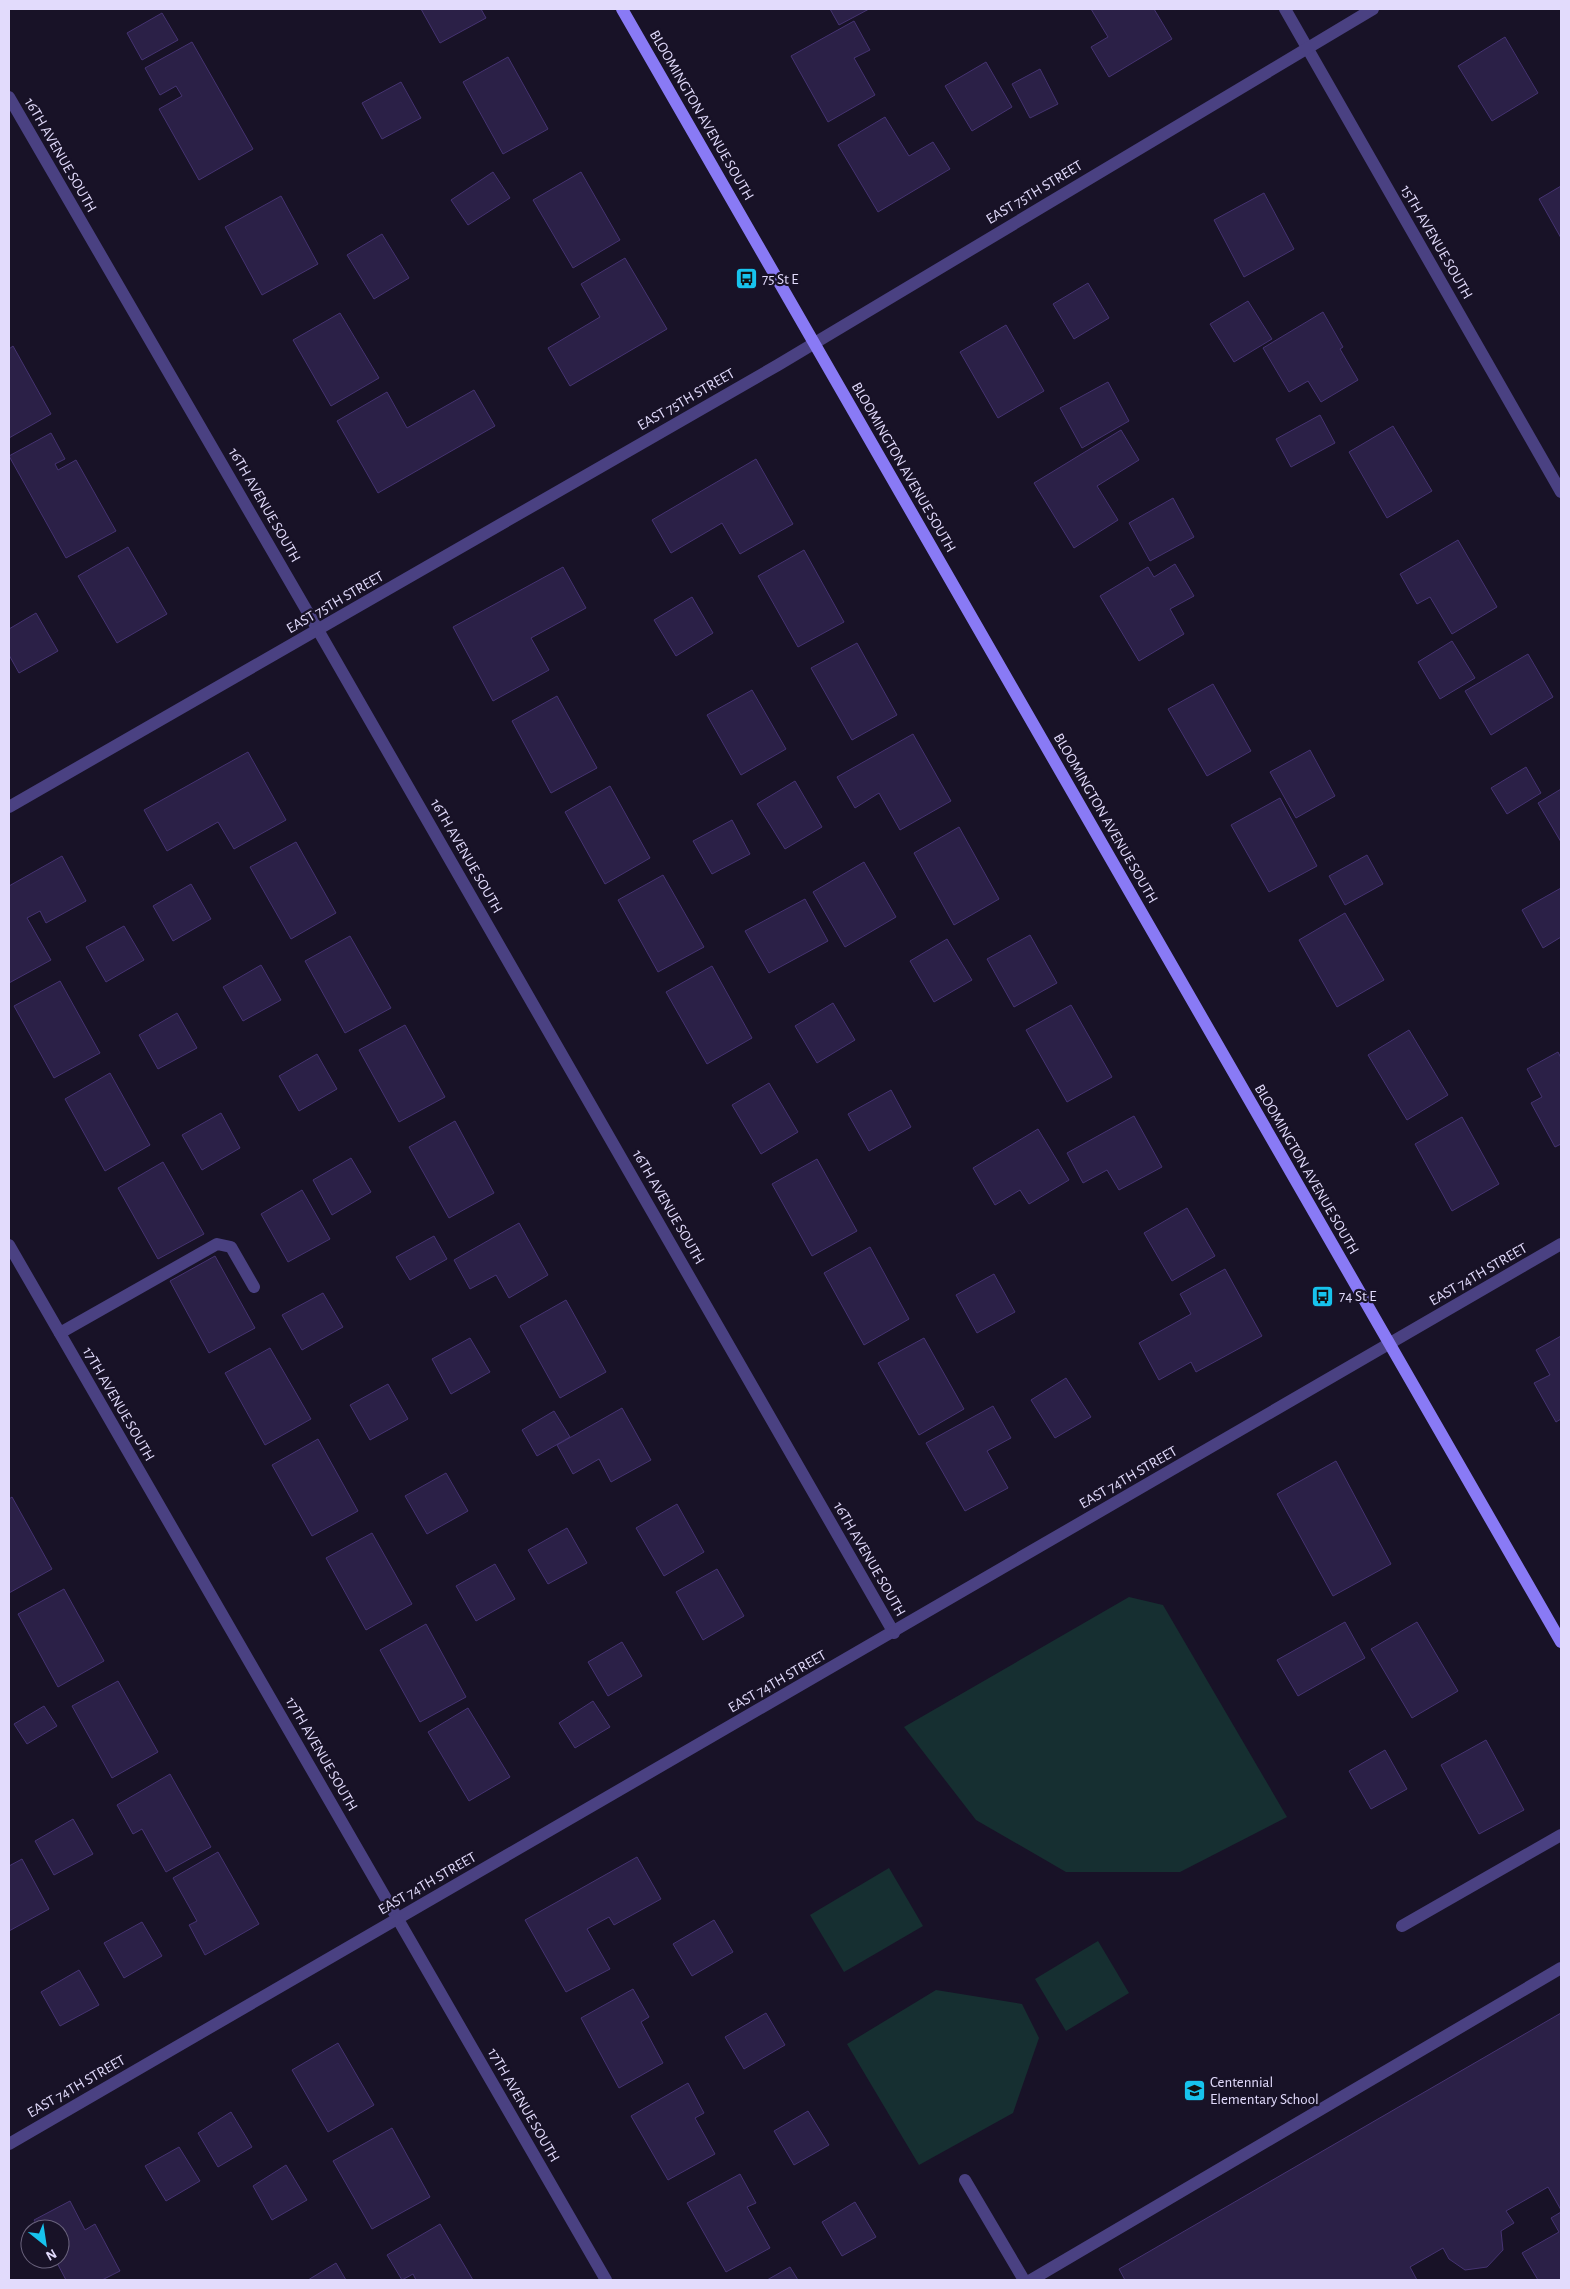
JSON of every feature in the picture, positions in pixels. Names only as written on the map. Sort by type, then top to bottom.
[{"type":"street","name":"BLOOMINGTON AVENUE SOUTH","points":[[622,9],[1561,1642]]},
{"type":"street","name":"15TH AVENUE SOUTH","points":[[1285,9],[1561,492]]},
{"type":"street","name":"EAST 75TH STREET","points":[[9,807],[814,343],[1373,9]]},
{"type":"street","name":"16TH AVENUE SOUTH","points":[[9,97],[318,630],[894,1633]]},
{"type":"street","points":[[60,1333],[217,1244],[231,1247],[254,1287]]},
{"type":"street","name":"EAST 74TH STREET","points":[[9,2144],[894,1633],[1561,1244]]},
{"type":"street","name":"17TH AVENUE SOUTH","points":[[9,1245],[606,2280]]},
{"type":"street","points":[[1402,1926],[1561,1835]]},
{"type":"street","points":[[1031,2280],[1561,1968]]},
{"type":"street","points":[[965,2180],[1024,2280]]},
{"type":"green space","points":[[1129,1597],[1163,1605],[1287,1817],[1180,1872],[1066,1872],[976,1820],[904,1727]]},
{"type":"green space","points":[[889,1868],[923,1926],[844,1972],[810,1915]]},
{"type":"green space","points":[[1098,1941],[1129,1993],[1066,2031],[1035,1979]]},
{"type":"green space","points":[[936,1990],[1022,2004],[1039,2038],[1013,2113],[919,2165],[847,2044]]},
{"type":"building","points":[[421,9],[481,9],[486,18],[440,43]]},
{"type":"building","points":[[830,9],[869,9],[839,25]]},
{"type":"building","points":[[1091,9],[1154,9],[1172,39],[1109,77],[1091,47],[1108,37]]},
{"type":"building","points":[[162,13],[178,40],[142,60],[127,33]]},
{"type":"building","points":[[854,21],[870,50],[854,58],[875,95],[828,122],[791,56]]},
{"type":"building","points":[[1505,37],[1538,93],[1492,121],[1458,66]]},
{"type":"building","points":[[192,42],[253,149],[199,180],[159,109],[182,96],[176,86],[160,95],[145,68]]},
{"type":"building","points":[[508,57],[548,129],[503,154],[463,82]]},
{"type":"building","points":[[986,62],[1012,107],[972,131],[945,86]]},
{"type":"building","points":[[1040,69],[1058,104],[1030,118],[1012,84]]},
{"type":"building","points":[[401,82],[421,118],[382,139],[362,103]]},
{"type":"building","points":[[885,117],[909,156],[933,142],[950,169],[878,212],[838,145]]},
{"type":"building","points":[[493,172],[510,198],[468,225],[451,200]]},
{"type":"building","points":[[581,172],[620,240],[573,268],[533,200]]},
{"type":"building","points":[[1561,186],[1561,238],[1539,199]]},
{"type":"building","points":[[1264,193],[1294,249],[1244,277],[1214,220]]},
{"type":"building","points":[[281,196],[318,264],[262,295],[225,227]]},
{"type":"building","points":[[382,234],[409,278],[374,299],[347,255]]},
{"type":"building","points":[[625,258],[667,329],[570,386],[548,348],[600,317],[581,284]]},
{"type":"building","points":[[1088,283],[1109,318],[1074,339],[1053,304]]},
{"type":"building","points":[[1248,301],[1272,339],[1234,362],[1210,324]]},
{"type":"building","points":[[1323,312],[1343,347],[1340,349],[1358,380],[1321,402],[1308,381],[1289,392],[1263,348]]},
{"type":"building","points":[[340,313],[379,378],[331,406],[293,340]]},
{"type":"building","points":[[1006,325],[1044,391],[998,418],[960,352]]},
{"type":"building","points":[[13,346],[51,414],[9,438],[9,349]]},
{"type":"building","points":[[1108,382],[1129,421],[1082,448],[1060,408]]},
{"type":"building","points":[[474,390],[495,426],[378,493],[337,421],[387,392],[407,428]]},
{"type":"building","points":[[1320,415],[1335,443],[1291,467],[1276,439]]},
{"type":"building","points":[[1393,426],[1432,491],[1387,518],[1349,452]]},
{"type":"building","points":[[1121,430],[1139,460],[1097,486],[1118,520],[1074,548],[1034,483]]},
{"type":"building","points":[[51,433],[65,459],[55,464],[58,470],[76,460],[116,531],[66,558],[9,456]]},
{"type":"building","points":[[756,459],[793,524],[740,554],[722,523],[671,553],[652,520]]},
{"type":"building","points":[[1173,498],[1194,537],[1150,561],[1129,523]]},
{"type":"building","points":[[1458,540],[1497,607],[1452,634],[1430,597],[1417,604],[1400,574]]},
{"type":"building","points":[[128,547],[167,614],[117,643],[78,576]]},
{"type":"building","points":[[804,550],[844,622],[798,647],[758,576]]},
{"type":"building","points":[[1175,564],[1194,596],[1170,609],[1184,634],[1139,661],[1100,596],[1148,567],[1154,577]]},
{"type":"building","points":[[563,567],[586,608],[531,638],[549,670],[493,701],[453,627]]},
{"type":"building","points":[[692,597],[713,633],[676,656],[654,620]]},
{"type":"building","points":[[36,613],[58,651],[19,673],[9,655],[9,629]]},
{"type":"building","points":[[1452,641],[1475,678],[1440,699],[1418,662]]},
{"type":"building","points":[[857,643],[897,715],[852,740],[811,668]]},
{"type":"building","points":[[1528,654],[1553,697],[1491,735],[1465,691]]},
{"type":"building","points":[[1213,684],[1251,751],[1207,776],[1168,709]]},
{"type":"building","points":[[752,690],[786,749],[741,775],[707,715]]},
{"type":"building","points":[[557,696],[597,768],[551,793],[512,721]]},
{"type":"building","points":[[913,734],[951,801],[900,830],[879,793],[855,808],[837,777]]},
{"type":"building","points":[[1310,750],[1335,796],[1296,818],[1270,772]]},
{"type":"building","points":[[248,752],[286,820],[234,849],[218,822],[167,851],[144,810]]},
{"type":"building","points":[[1526,767],[1541,793],[1507,814],[1491,788]]},
{"type":"building","points":[[795,781],[822,827],[785,849],[757,804]]},
{"type":"building","points":[[610,786],[650,858],[605,884],[565,812]]},
{"type":"building","points":[[1561,789],[1561,842],[1538,803]]},
{"type":"building","points":[[1280,798],[1317,866],[1269,892],[1231,825]]},
{"type":"building","points":[[732,820],[750,854],[712,874],[693,841]]},
{"type":"building","points":[[959,827],[999,899],[954,925],[914,853]]},
{"type":"building","points":[[296,842],[336,913],[291,939],[250,867]]},
{"type":"building","points":[[1367,855],[1383,884],[1345,905],[1329,876]]},
{"type":"building","points":[[62,856],[86,901],[46,923],[40,911],[27,918],[51,960],[9,983],[9,886]]},
{"type":"building","points":[[864,862],[896,917],[845,947],[813,892]]},
{"type":"building","points":[[663,875],[704,947],[658,972],[618,900]]},
{"type":"building","points":[[191,884],[211,919],[173,941],[153,906]]},
{"type":"building","points":[[1561,888],[1561,937],[1543,948],[1522,910]]},
{"type":"building","points":[[805,899],[828,941],[769,973],[745,931]]},
{"type":"building","points":[[1345,913],[1384,980],[1337,1007],[1299,940]]},
{"type":"building","points":[[124,926],[144,960],[106,982],[86,947]]},
{"type":"building","points":[[1030,935],[1057,983],[1014,1007],[987,959]]},
{"type":"building","points":[[350,936],[391,1008],[345,1033],[305,961]]},
{"type":"building","points":[[947,939],[972,980],[934,1002],[910,961]]},
{"type":"building","points":[[261,965],[281,1000],[243,1021],[223,987]]},
{"type":"building","points":[[712,966],[752,1038],[707,1064],[666,992]]},
{"type":"building","points":[[60,981],[100,1053],[54,1078],[14,1006]]},
{"type":"building","points":[[833,1003],[855,1040],[817,1063],[795,1026]]},
{"type":"building","points":[[1071,1005],[1112,1077],[1067,1102],[1026,1030]]},
{"type":"building","points":[[177,1013],[197,1048],[158,1069],[139,1035]]},
{"type":"building","points":[[405,1025],[445,1097],[399,1122],[359,1050]]},
{"type":"building","points":[[1409,1030],[1448,1095],[1407,1120],[1368,1055]]},
{"type":"building","points":[[1558,1052],[1561,1058],[1561,1144],[1555,1147],[1531,1103],[1542,1097],[1527,1069]]},
{"type":"building","points":[[317,1054],[337,1089],[299,1111],[279,1076]]},
{"type":"building","points":[[110,1073],[150,1145],[105,1171],[65,1099]]},
{"type":"building","points":[[769,1083],[798,1132],[761,1154],[732,1105]]},
{"type":"building","points":[[891,1090],[911,1127],[869,1151],[848,1114]]},
{"type":"building","points":[[221,1113],[240,1148],[202,1170],[182,1135]]},
{"type":"building","points":[[1134,1116],[1162,1167],[1119,1190],[1107,1170],[1083,1183],[1067,1153]]},
{"type":"building","points":[[1462,1117],[1499,1184],[1452,1211],[1415,1144]]},
{"type":"building","points":[[455,1121],[494,1193],[449,1218],[409,1147]]},
{"type":"building","points":[[1038,1129],[1069,1180],[1029,1204],[1020,1190],[995,1205],[973,1168]]},
{"type":"building","points":[[351,1158],[371,1192],[332,1215],[313,1180]]},
{"type":"building","points":[[817,1159],[857,1231],[812,1256],[772,1184]]},
{"type":"building","points":[[163,1162],[204,1234],[158,1259],[118,1188]]},
{"type":"building","points":[[302,1190],[330,1239],[288,1262],[261,1214]]},
{"type":"building","points":[[1187,1208],[1215,1256],[1172,1281],[1144,1233]]},
{"type":"building","points":[[519,1223],[548,1275],[509,1298],[496,1275],[470,1289],[454,1260]]},
{"type":"building","points":[[434,1236],[447,1259],[410,1280],[396,1257]]},
{"type":"building","points":[[870,1247],[909,1319],[864,1345],[824,1273]]},
{"type":"building","points":[[215,1256],[255,1328],[209,1353],[170,1281]]},
{"type":"building","points":[[1225,1269],[1262,1336],[1196,1372],[1191,1362],[1159,1380],[1139,1343],[1191,1314],[1180,1294]]},
{"type":"building","points":[[994,1274],[1015,1312],[977,1333],[956,1295]]},
{"type":"building","points":[[323,1293],[343,1327],[302,1350],[282,1315]]},
{"type":"building","points":[[566,1300],[606,1372],[560,1398],[520,1326]]},
{"type":"building","points":[[1561,1336],[1561,1419],[1556,1422],[1534,1383],[1550,1375],[1536,1350]]},
{"type":"building","points":[[470,1338],[490,1372],[451,1394],[432,1359]]},
{"type":"building","points":[[924,1338],[964,1409],[919,1435],[878,1363]]},
{"type":"building","points":[[270,1348],[311,1419],[265,1445],[225,1373]]},
{"type":"building","points":[[1066,1378],[1091,1417],[1055,1438],[1031,1400]]},
{"type":"building","points":[[388,1384],[408,1419],[370,1440],[350,1405]]},
{"type":"building","points":[[993,1406],[1011,1438],[987,1451],[1008,1488],[965,1511],[926,1443]]},
{"type":"building","points":[[622,1408],[651,1460],[611,1482],[599,1459],[573,1474],[557,1445]]},
{"type":"building","points":[[554,1411],[570,1437],[537,1456],[522,1430]]},
{"type":"building","points":[[318,1439],[358,1511],[312,1536],[272,1465]]},
{"type":"building","points":[[1336,1461],[1391,1564],[1333,1596],[1277,1494]]},
{"type":"building","points":[[446,1473],[468,1511],[427,1534],[405,1496]]},
{"type":"building","points":[[12,1497],[52,1569],[9,1593],[9,1499]]},
{"type":"building","points":[[677,1504],[704,1552],[664,1576],[636,1528]]},
{"type":"building","points":[[567,1528],[587,1563],[548,1584],[528,1550]]},
{"type":"building","points":[[372,1533],[412,1604],[366,1630],[326,1558]]},
{"type":"building","points":[[495,1564],[515,1599],[476,1621],[456,1586]]},
{"type":"building","points":[[717,1569],[744,1616],[703,1640],[676,1592]]},
{"type":"building","points":[[64,1589],[104,1661],[58,1687],[18,1614]]},
{"type":"building","points":[[1345,1622],[1365,1658],[1298,1696],[1277,1660]]},
{"type":"building","points":[[1417,1622],[1458,1691],[1412,1718],[1371,1649]]},
{"type":"building","points":[[426,1624],[466,1697],[420,1722],[380,1650]]},
{"type":"building","points":[[622,1642],[642,1676],[608,1696],[588,1662]]},
{"type":"building","points":[[118,1681],[158,1752],[112,1778],[72,1706]]},
{"type":"building","points":[[593,1701],[610,1727],[575,1748],[559,1723]]},
{"type":"building","points":[[44,1706],[57,1726],[27,1744],[14,1724]]},
{"type":"building","points":[[468,1708],[510,1777],[469,1801],[428,1732]]},
{"type":"building","points":[[1486,1740],[1524,1810],[1479,1834],[1441,1765]]},
{"type":"building","points":[[1385,1750],[1407,1789],[1371,1809],[1349,1771]]},
{"type":"building","points":[[170,1774],[211,1847],[166,1872],[142,1829],[133,1834],[117,1805]]},
{"type":"building","points":[[73,1819],[93,1854],[54,1875],[35,1841]]},
{"type":"building","points":[[218,1852],[259,1924],[205,1955],[189,1925],[197,1921],[173,1878]]},
{"type":"building","points":[[637,1857],[661,1899],[614,1925],[609,1917],[587,1929],[610,1969],[566,1992],[525,1920]]},
{"type":"building","points":[[22,1859],[49,1909],[9,1931],[9,1866]]},
{"type":"building","points":[[714,1920],[733,1952],[692,1976],[673,1944]]},
{"type":"building","points":[[142,1922],[162,1956],[124,1978],[104,1943]]},
{"type":"building","points":[[79,1970],[99,2005],[60,2026],[41,1992]]},
{"type":"building","points":[[633,1989],[649,2017],[641,2022],[663,2063],[619,2088],[581,2018]]},
{"type":"building","points":[[766,2013],[785,2045],[744,2069],[725,2037]]},
{"type":"building","points":[[1561,2013],[1561,2210],[1548,2187],[1506,2211],[1514,2223],[1501,2231],[1503,2250],[1487,2267],[1465,2270],[1449,2259],[1443,2248],[1410,2267],[1417,2280],[1125,2280],[1119,2269]]},
{"type":"building","points":[[338,2043],[374,2105],[328,2132],[292,2070]]},
{"type":"building","points":[[688,2083],[704,2113],[695,2118],[715,2154],[668,2180],[631,2116]]},
{"type":"building","points":[[808,2111],[829,2145],[794,2165],[774,2131]]},
{"type":"building","points":[[231,2112],[252,2147],[218,2167],[198,2133]]},
{"type":"building","points":[[392,2128],[430,2197],[372,2229],[333,2161]]},
{"type":"building","points":[[179,2147],[200,2181],[166,2201],[145,2166]]},
{"type":"building","points":[[286,2165],[307,2200],[272,2220],[253,2186]]},
{"type":"building","points":[[740,2174],[756,2203],[747,2207],[770,2248],[726,2272],[687,2203]]},
{"type":"building","points":[[70,2201],[85,2230],[95,2224],[120,2271],[102,2280],[66,2280],[60,2269],[70,2269],[70,2219],[36,2219]]},
{"type":"building","points":[[855,2202],[876,2237],[842,2256],[822,2222]]},
{"type":"building","points":[[1561,2212],[1561,2280],[1538,2280],[1522,2253],[1559,2232],[1551,2218]]},
{"type":"building","points":[[440,2224],[473,2280],[416,2280],[413,2274],[402,2280],[387,2255]]},
{"type":"building","points":[[336,2263],[346,2280],[308,2280]]},
{"type":"building","points":[[790,2267],[798,2280],[767,2280]]},
{"type":"place","name":"75 St E","points":[[746,279]]},
{"type":"place","name":"74 St E","points":[[1323,1296]]},
{"type":"place","name":"Centennial Elementary School","points":[[1194,2091]]}]
